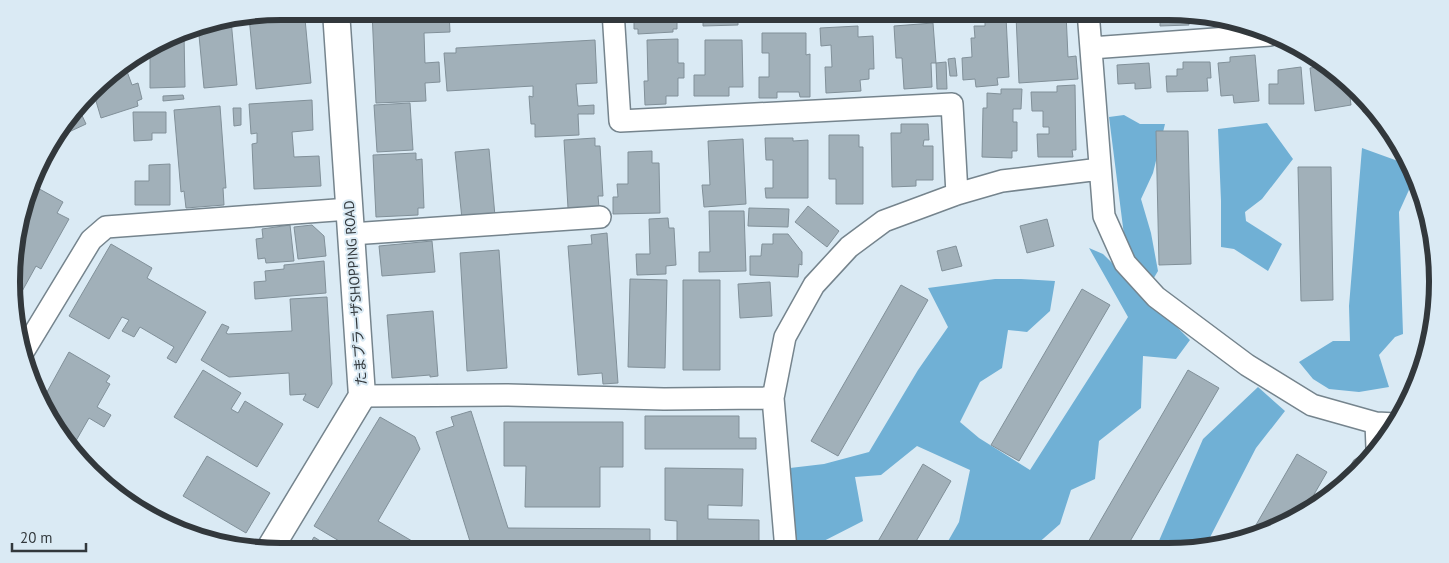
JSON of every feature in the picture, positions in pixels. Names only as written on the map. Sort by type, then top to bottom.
[{"type":"street","name":"たまプラーザSHOPPING ROAD","points":[[274,543],[362,396],[337,20]]},
{"type":"street","points":[[614,20],[620,121],[952,104],[957,194]]},
{"type":"street","points":[[1089,20],[1104,216],[1125,263],[1156,297],[1248,365],[1312,405],[1386,423]]},
{"type":"street","points":[[1091,48],[1257,36]]},
{"type":"street","points":[[785,543],[773,398],[785,337],[814,285],[849,247],[884,221],[957,194],[1002,182],[1100,169]]},
{"type":"street","points":[[28,344],[91,240],[106,227],[349,209]]},
{"type":"street","points":[[351,234],[600,217]]},
{"type":"street","points":[[362,396],[506,395],[773,398]]},
{"type":"shaded area","points":[[1124,115],[1140,124],[1165,124],[1153,173],[1141,199],[1151,233],[1158,271],[1152,281],[1137,271],[1125,243],[1109,117]]},
{"type":"shaded area","points":[[1267,123],[1293,159],[1262,199],[1245,212],[1246,221],[1282,244],[1268,271],[1234,249],[1221,247],[1218,129]]},
{"type":"shaded area","points":[[1362,148],[1400,162],[1411,186],[1399,212],[1403,334],[1395,337],[1379,355],[1389,387],[1359,392],[1329,389],[1313,379],[1299,362],[1333,341],[1350,341],[1349,306]]},
{"type":"shaded area","points":[[1089,248],[1103,254],[1190,340],[1176,359],[1143,356],[1141,408],[1099,441],[1095,479],[1071,490],[1060,524],[1038,543],[947,543],[959,522],[970,470],[917,446],[881,475],[855,477],[863,521],[820,543],[794,543],[790,468],[824,464],[869,452],[918,370],[948,327],[928,288],[995,279],[1055,281],[1050,311],[1027,332],[1008,330],[1002,368],[980,382],[960,422],[979,438],[1030,470],[1128,317]]},
{"type":"shaded area","points":[[1258,387],[1285,411],[1256,448],[1209,540],[1158,543],[1203,439]]},
{"type":"building","points":[[305,20],[311,83],[256,89],[249,22]]},
{"type":"building","points":[[372,20],[449,20],[450,32],[424,33],[425,63],[439,62],[440,82],[425,83],[426,101],[376,103]]},
{"type":"building","points":[[634,20],[683,20],[677,21],[677,29],[673,29],[673,32],[638,34],[638,29],[634,29]]},
{"type":"building","points":[[703,20],[738,20],[738,25],[703,26]]},
{"type":"building","points":[[751,20],[795,20],[795,21],[751,22]]},
{"type":"building","points":[[985,20],[1006,20],[1009,77],[997,78],[998,85],[976,87],[975,79],[963,80],[962,58],[972,57],[971,38],[975,38],[974,26],[985,26]]},
{"type":"building","points":[[1016,20],[1066,20],[1068,57],[1076,56],[1078,79],[1019,83]]},
{"type":"building","points":[[1160,20],[1189,21],[1189,25],[1160,26]]},
{"type":"building","points":[[933,23],[936,63],[931,63],[932,87],[904,89],[902,58],[896,58],[894,26]]},
{"type":"building","points":[[231,25],[237,85],[204,88],[199,33]]},
{"type":"building","points":[[858,26],[858,37],[873,36],[874,69],[869,69],[869,79],[860,80],[861,91],[826,93],[825,67],[832,67],[831,45],[821,46],[820,28]]},
{"type":"building","points":[[762,33],[806,33],[806,55],[810,54],[810,97],[800,97],[799,92],[777,92],[777,98],[759,98],[759,77],[769,77],[769,53],[762,53]]},
{"type":"building","points":[[184,39],[185,87],[150,88],[150,56]]},
{"type":"building","points":[[678,39],[678,63],[684,63],[684,78],[678,78],[678,96],[666,96],[666,104],[645,105],[644,81],[648,81],[647,40]]},
{"type":"building","points":[[595,40],[597,83],[576,84],[578,106],[594,105],[594,114],[578,114],[579,135],[535,137],[535,124],[531,124],[529,96],[533,97],[533,86],[447,91],[444,53],[456,53],[456,48]]},
{"type":"building","points":[[705,40],[742,40],[743,87],[729,87],[729,96],[694,96],[694,75],[705,75]]},
{"type":"building","points":[[1255,55],[1259,101],[1234,103],[1233,95],[1221,96],[1218,63],[1230,62],[1230,57]]},
{"type":"building","points":[[955,58],[957,76],[950,76],[948,59]]},
{"type":"building","points":[[946,62],[947,89],[937,89],[936,63]]},
{"type":"building","points":[[1183,62],[1210,62],[1211,78],[1207,78],[1208,91],[1167,92],[1166,76],[1177,76],[1177,69],[1183,69]]},
{"type":"building","points":[[1149,63],[1151,88],[1135,89],[1135,83],[1118,84],[1117,65]]},
{"type":"building","points":[[1301,67],[1304,104],[1269,104],[1269,84],[1278,84],[1278,70]]},
{"type":"building","points":[[1317,67],[1340,85],[1350,95],[1351,105],[1315,111],[1310,68]]},
{"type":"building","points":[[127,71],[132,85],[138,83],[142,99],[137,101],[138,106],[101,118],[95,99]]},
{"type":"building","points":[[1075,85],[1076,150],[1072,150],[1073,157],[1038,157],[1037,134],[1049,134],[1049,127],[1043,127],[1043,111],[1032,111],[1031,92],[1057,92],[1057,86]]},
{"type":"building","points":[[1001,89],[1022,89],[1021,109],[1013,109],[1013,122],[1017,122],[1017,151],[1012,151],[1012,158],[982,157],[983,108],[987,108],[987,93],[1001,94]]},
{"type":"building","points":[[183,95],[184,99],[163,101],[163,96]]},
{"type":"building","points":[[312,100],[313,130],[292,132],[294,157],[319,156],[321,186],[254,189],[252,144],[257,143],[257,133],[251,134],[249,104]]},
{"type":"building","points":[[410,103],[413,150],[377,152],[374,105]]},
{"type":"building","points":[[220,106],[226,188],[223,188],[224,205],[186,208],[184,191],[181,192],[174,110]]},
{"type":"building","points":[[233,108],[241,108],[241,125],[234,126]]},
{"type":"building","points":[[133,112],[166,112],[166,133],[152,133],[152,140],[134,141]]},
{"type":"building","points":[[81,114],[86,124],[66,133]]},
{"type":"building","points":[[901,124],[928,124],[929,140],[924,140],[923,146],[933,146],[933,180],[916,180],[916,186],[892,187],[891,133],[901,133]]},
{"type":"building","points":[[1156,131],[1188,131],[1191,264],[1159,265]]},
{"type":"building","points":[[829,135],[859,135],[859,147],[863,147],[863,204],[836,204],[836,179],[829,179]]},
{"type":"building","points":[[595,138],[595,146],[600,146],[603,196],[598,196],[599,207],[568,208],[564,140]]},
{"type":"building","points":[[765,138],[793,138],[793,141],[808,140],[808,198],[766,198],[765,188],[773,188],[773,160],[766,160]]},
{"type":"building","points":[[743,139],[746,204],[704,207],[702,185],[710,185],[708,141]]},
{"type":"building","points":[[489,149],[495,216],[462,219],[455,152]]},
{"type":"building","points":[[652,151],[652,163],[659,163],[660,213],[613,214],[613,197],[618,197],[617,184],[628,184],[628,152]]},
{"type":"building","points":[[416,153],[416,160],[422,159],[424,208],[418,208],[418,215],[376,217],[373,155]]},
{"type":"building","points":[[170,164],[170,205],[135,205],[135,181],[149,181],[149,165]]},
{"type":"building","points":[[1298,167],[1331,167],[1333,300],[1301,301]]},
{"type":"building","points":[[37,188],[63,202],[57,213],[69,219],[41,269],[36,266],[21,294],[22,247],[29,214]]},
{"type":"building","points":[[808,206],[839,231],[827,247],[795,222]]},
{"type":"building","points":[[749,208],[789,209],[788,227],[748,226]]},
{"type":"building","points":[[709,211],[744,211],[746,271],[699,272],[699,252],[710,252]]},
{"type":"building","points":[[668,218],[669,228],[674,228],[676,265],[666,266],[666,274],[637,275],[636,254],[650,254],[649,219]]},
{"type":"building","points":[[1047,219],[1054,246],[1027,253],[1020,226]]},
{"type":"building","points":[[290,225],[294,261],[266,263],[265,258],[258,259],[256,239],[263,238],[262,229]]},
{"type":"building","points":[[312,225],[324,236],[326,256],[298,259],[294,227]]},
{"type":"building","points":[[607,233],[618,383],[603,384],[602,373],[578,375],[568,246],[592,244],[591,235]]},
{"type":"building","points":[[773,234],[788,234],[802,252],[802,265],[799,264],[798,277],[750,275],[750,256],[761,256],[762,244],[773,244]]},
{"type":"building","points":[[432,241],[435,272],[382,276],[379,246]]},
{"type":"building","points":[[111,244],[152,268],[147,278],[206,312],[176,363],[167,358],[174,347],[140,327],[134,337],[122,331],[129,320],[122,317],[109,339],[69,316]]},
{"type":"building","points":[[956,246],[962,266],[942,271],[937,251]]},
{"type":"building","points":[[499,250],[507,368],[467,371],[460,253]]},
{"type":"building","points":[[324,261],[326,293],[255,299],[254,282],[266,281],[265,271],[284,269],[284,265]]},
{"type":"building","points":[[630,279],[667,280],[665,368],[628,367]]},
{"type":"building","points":[[683,280],[720,280],[720,370],[683,370]]},
{"type":"building","points":[[770,282],[772,316],[740,318],[738,284]]},
{"type":"building","points":[[901,285],[928,300],[838,456],[811,441]]},
{"type":"building","points":[[1082,289],[1110,305],[1019,461],[991,445]]},
{"type":"building","points":[[327,297],[332,384],[318,408],[303,400],[306,394],[290,395],[289,373],[229,377],[201,360],[222,324],[229,327],[226,333],[228,334],[292,331],[290,299]]},
{"type":"building","points":[[433,311],[438,376],[392,378],[387,315]]},
{"type":"building","points":[[69,352],[110,376],[106,382],[110,384],[97,407],[111,415],[104,427],[89,418],[75,442],[46,394]]},
{"type":"building","points":[[203,370],[241,393],[231,409],[238,413],[245,401],[283,424],[257,467],[174,417]]},
{"type":"building","points":[[1188,370],[1219,388],[1129,543],[1088,543]]},
{"type":"building","points":[[471,411],[508,528],[650,529],[650,543],[471,543],[436,432],[454,426],[451,417]]},
{"type":"building","points":[[645,416],[739,416],[739,438],[756,438],[756,449],[645,449]]},
{"type":"building","points":[[380,417],[415,437],[420,449],[378,521],[415,543],[343,543],[314,526]]},
{"type":"building","points":[[504,422],[623,422],[623,467],[600,467],[600,507],[525,507],[526,466],[504,466]]},
{"type":"building","points":[[1297,454],[1327,472],[1310,500],[1283,516],[1254,528]]},
{"type":"building","points":[[207,456],[270,493],[246,533],[183,496]]},
{"type":"building","points":[[923,464],[951,481],[915,543],[877,543]]},
{"type":"building","points":[[665,468],[743,469],[742,506],[708,505],[708,519],[759,520],[759,543],[677,543],[677,521],[665,520]]},
{"type":"building","points":[[314,537],[324,543],[310,543]]}]
